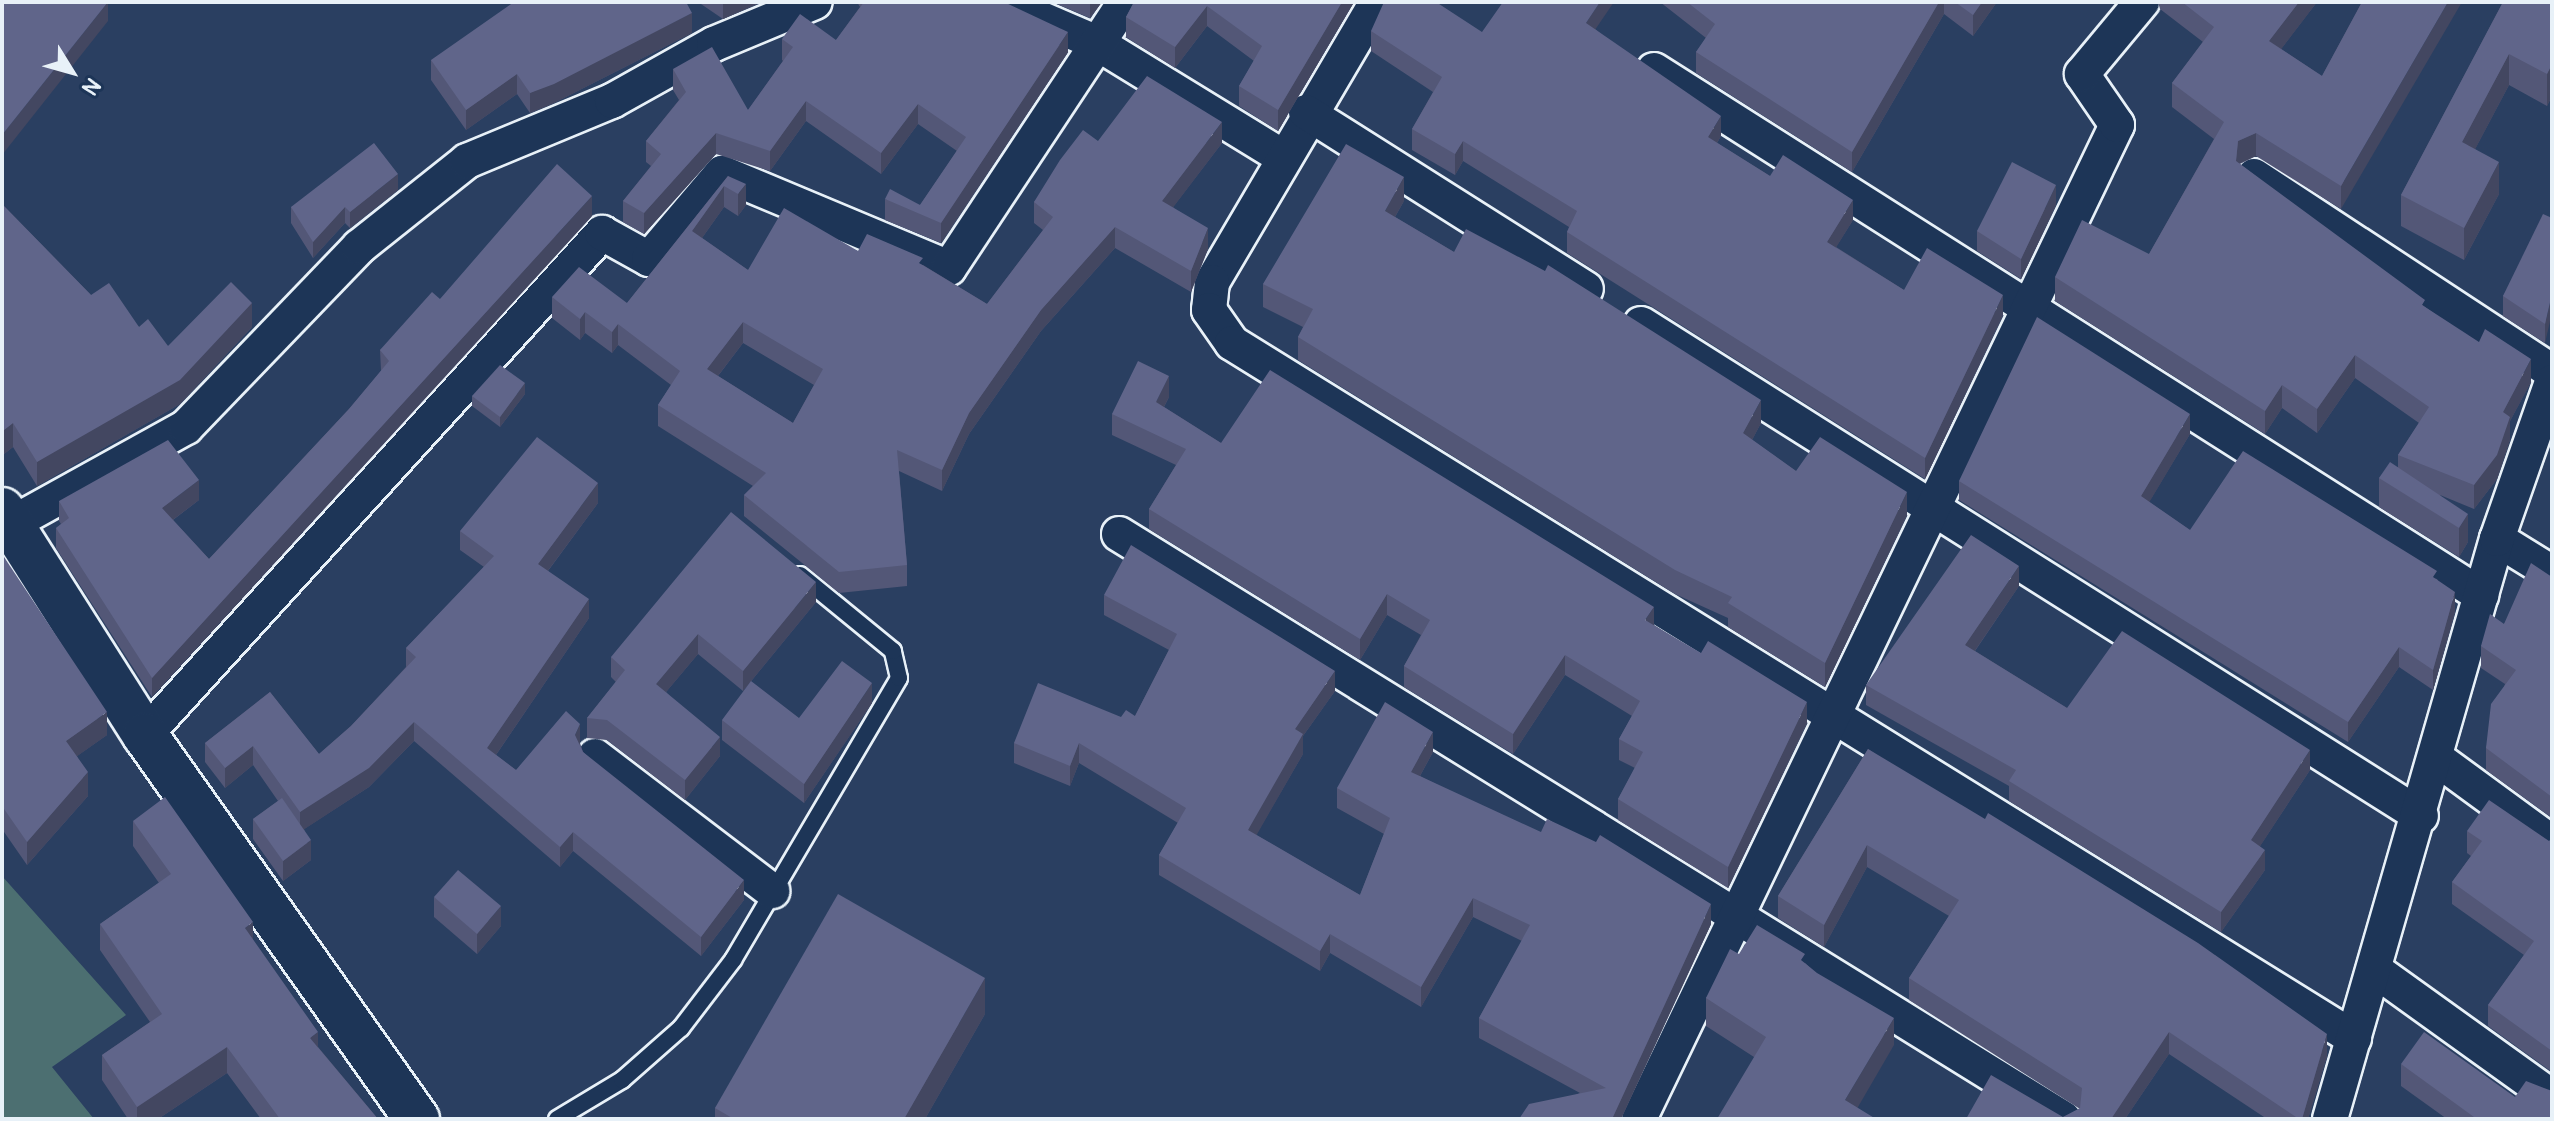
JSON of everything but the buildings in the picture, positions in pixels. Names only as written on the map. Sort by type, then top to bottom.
[{"type":"street","points":[[417,1119],[145,735],[7,517],[186,427],[359,247],[467,161],[612,101],[714,44],[815,2]]},
{"type":"street","points":[[1002,2],[1097,43],[1283,157]]},
{"type":"street","points":[[145,735],[602,233],[649,259],[722,173],[949,268],[1125,2]]},
{"type":"street","points":[[1377,2],[1306,112],[1212,282],[1209,310],[1232,343],[2354,1038]]},
{"type":"street","points":[[1639,1119],[2117,125],[2082,74],[2142,2]]},
{"type":"street","points":[[1654,70],[2481,595]]},
{"type":"street","points":[[1306,112],[2421,816]]},
{"type":"street","points":[[2254,176],[2552,372]]},
{"type":"street","points":[[2330,1119],[2421,816],[2497,539],[2552,382]]},
{"type":"street","points":[[1119,534],[1734,922],[2064,1119]]},
{"type":"street","points":[[2497,539],[2552,573]]},
{"type":"street","points":[[595,756],[772,891]]},
{"type":"street","points":[[2436,758],[2552,843]]},
{"type":"street","points":[[2375,970],[2552,1097]]},
{"type":"lane","points":[[557,1119],[622,1080],[681,1028],[772,891],[899,678],[893,651],[787,565]]},
{"type":"green space","points":[[2,876],[126,1015],[52,1067],[94,1119],[2,1119]]}]
